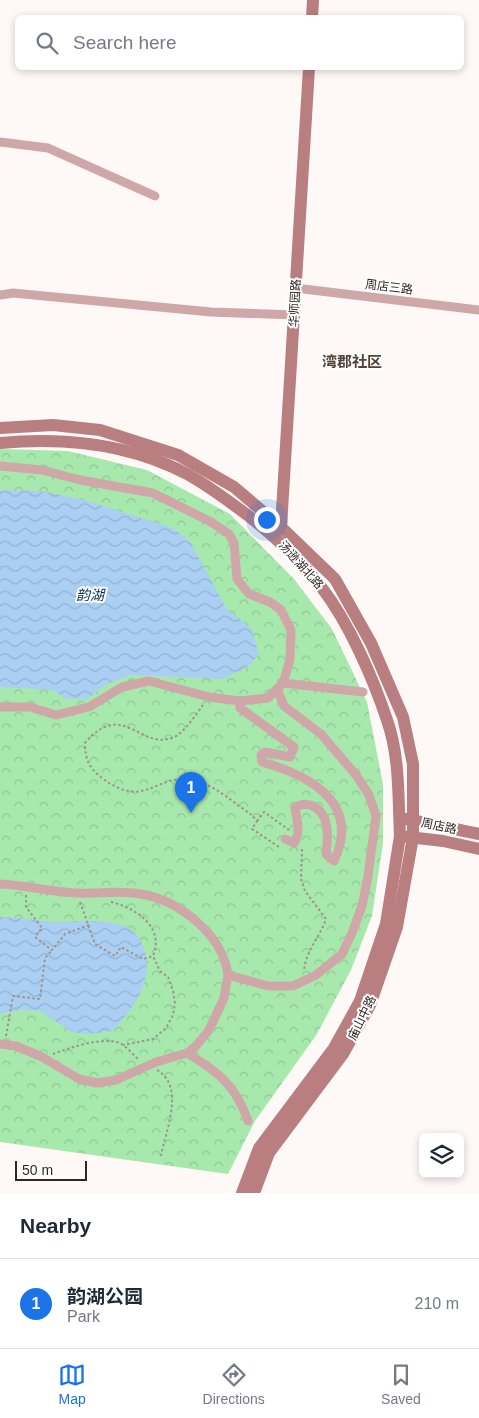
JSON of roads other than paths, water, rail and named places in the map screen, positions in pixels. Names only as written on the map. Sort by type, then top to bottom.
[{"type":"street","points":[[312,0],[312,15]]},
{"type":"street","name":"华师园路","points":[[277,531],[296,288],[308,70]]},
{"type":"street","points":[[0,142],[48,148],[154,196]]},
{"type":"street","name":"周店三路","points":[[296,288],[479,310]]},
{"type":"street","points":[[0,295],[13,293],[211,312],[294,315]]},
{"type":"street","name":"汤逊湖北路","points":[[0,428],[53,425],[100,430],[178,455],[234,487],[277,531],[323,589],[358,649],[388,721],[397,766],[400,836]]},
{"type":"street","name":"汤逊湖北路","points":[[0,443],[49,440],[99,445],[144,457],[187,474],[277,531],[336,579],[388,678],[403,717],[413,764],[414,820]]},
{"type":"street","points":[[0,466],[42,470],[80,480],[153,493],[211,522],[229,534],[234,543],[236,580],[249,594],[270,602],[281,610],[291,630],[290,660],[280,686],[268,698],[240,701],[209,696],[150,681],[122,687],[89,707],[56,715],[30,707],[0,707]]},
{"type":"street","points":[[280,686],[363,692]]},
{"type":"street","points":[[228,974],[268,986],[293,986],[316,975],[342,954],[352,934],[362,906],[368,876],[376,816],[369,795],[356,775],[321,734],[284,706],[280,686]]},
{"type":"street","points":[[240,701],[240,708],[248,715],[294,747],[290,756],[265,752],[260,755],[262,762],[279,767],[324,792],[334,802],[341,816],[342,843],[334,861],[326,854],[327,827],[318,808],[308,804],[300,804],[295,808],[298,837],[294,843],[286,839]]},
{"type":"street","name":"周店路","points":[[399,819],[414,820],[479,834]]},
{"type":"street","name":"庙山中路","points":[[254,1193],[269,1153],[343,1054],[370,1005],[397,927],[413,837],[414,820]]},
{"type":"street","points":[[400,836],[413,837]]},
{"type":"street","name":"庙山中路","points":[[242,1193],[259,1148],[334,1048],[360,1001],[386,924],[400,836]]},
{"type":"street","name":"周店路","points":[[413,837],[479,849]]},
{"type":"street","points":[[0,884],[76,894],[142,894],[162,900],[181,910],[206,931],[226,961],[228,974],[224,998],[209,1030],[195,1047],[187,1053],[156,1062],[116,1080],[97,1083],[79,1079],[42,1057],[16,1046],[2,1044]]},
{"type":"street","points":[[187,1053],[219,1073],[242,1104],[248,1121]]},
{"type":"water","name":"韵湖","points":[[0,491],[40,491],[85,500],[173,528],[191,543],[226,608],[251,628],[259,654],[250,665],[223,679],[131,675],[105,685],[87,699],[67,699],[52,690],[0,687]]},
{"type":"water","points":[[0,917],[54,922],[103,922],[127,927],[139,939],[146,958],[147,970],[145,981],[135,1003],[112,1031],[87,1034],[72,1032],[40,1011],[20,1010],[0,1014]]},
{"type":"place","name":"韵湖公园","points":[[191,813]]},
{"type":"district","name":"湾郡社区","points":[[352,361]]}]
